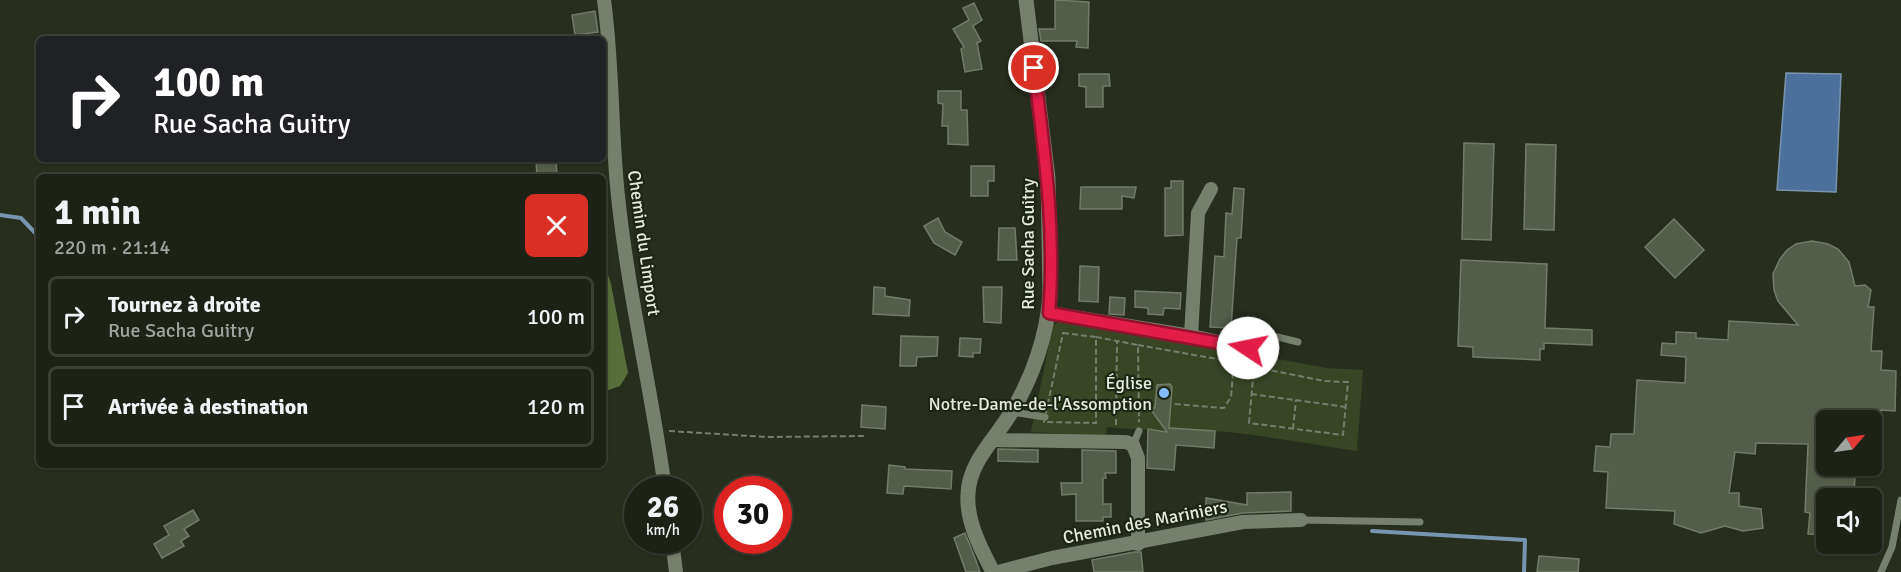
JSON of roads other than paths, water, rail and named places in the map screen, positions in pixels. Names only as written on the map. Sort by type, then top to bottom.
[{"type":"street","name":"Chemin du Limport","points":[[604,0],[608,30],[618,195],[627,269],[663,476]]},
{"type":"street","name":"Rue Sacha Guitry","points":[[993,572],[979,543],[969,510],[968,496],[974,467],[1012,412],[1033,368],[1049,313],[1051,271],[1048,178],[1026,0]]},
{"type":"street","points":[[1191,336],[1198,213],[1211,189]]},
{"type":"street","points":[[1049,313],[1191,336],[1248,348]]},
{"type":"street","points":[[992,440],[1062,439],[1126,442],[1133,445],[1138,458],[1138,544]]},
{"type":"street","name":"Chemin des Mariniers","points":[[998,572],[1052,558],[1138,544],[1244,522],[1301,520]]},
{"type":"street","points":[[674,554],[676,572]]},
{"type":"lane","points":[[1248,348],[1265,334],[1298,342]]},
{"type":"lane","points":[[1012,412],[1045,417]]},
{"type":"lane","points":[[1133,445],[1139,430]]},
{"type":"lane","points":[[1881,572],[1892,547],[1901,500]]},
{"type":"lane","points":[[1301,520],[1420,522]]},
{"type":"water","points":[[1786,73],[1841,74],[1836,192],[1777,190]]},
{"type":"waterway","points":[[0,215],[21,218],[36,234]]},
{"type":"waterway","points":[[1372,531],[1525,540],[1524,572]]},
{"type":"place","name":"Église Notre-Dame-de-l'Assomption","points":[[1164,393]]}]
